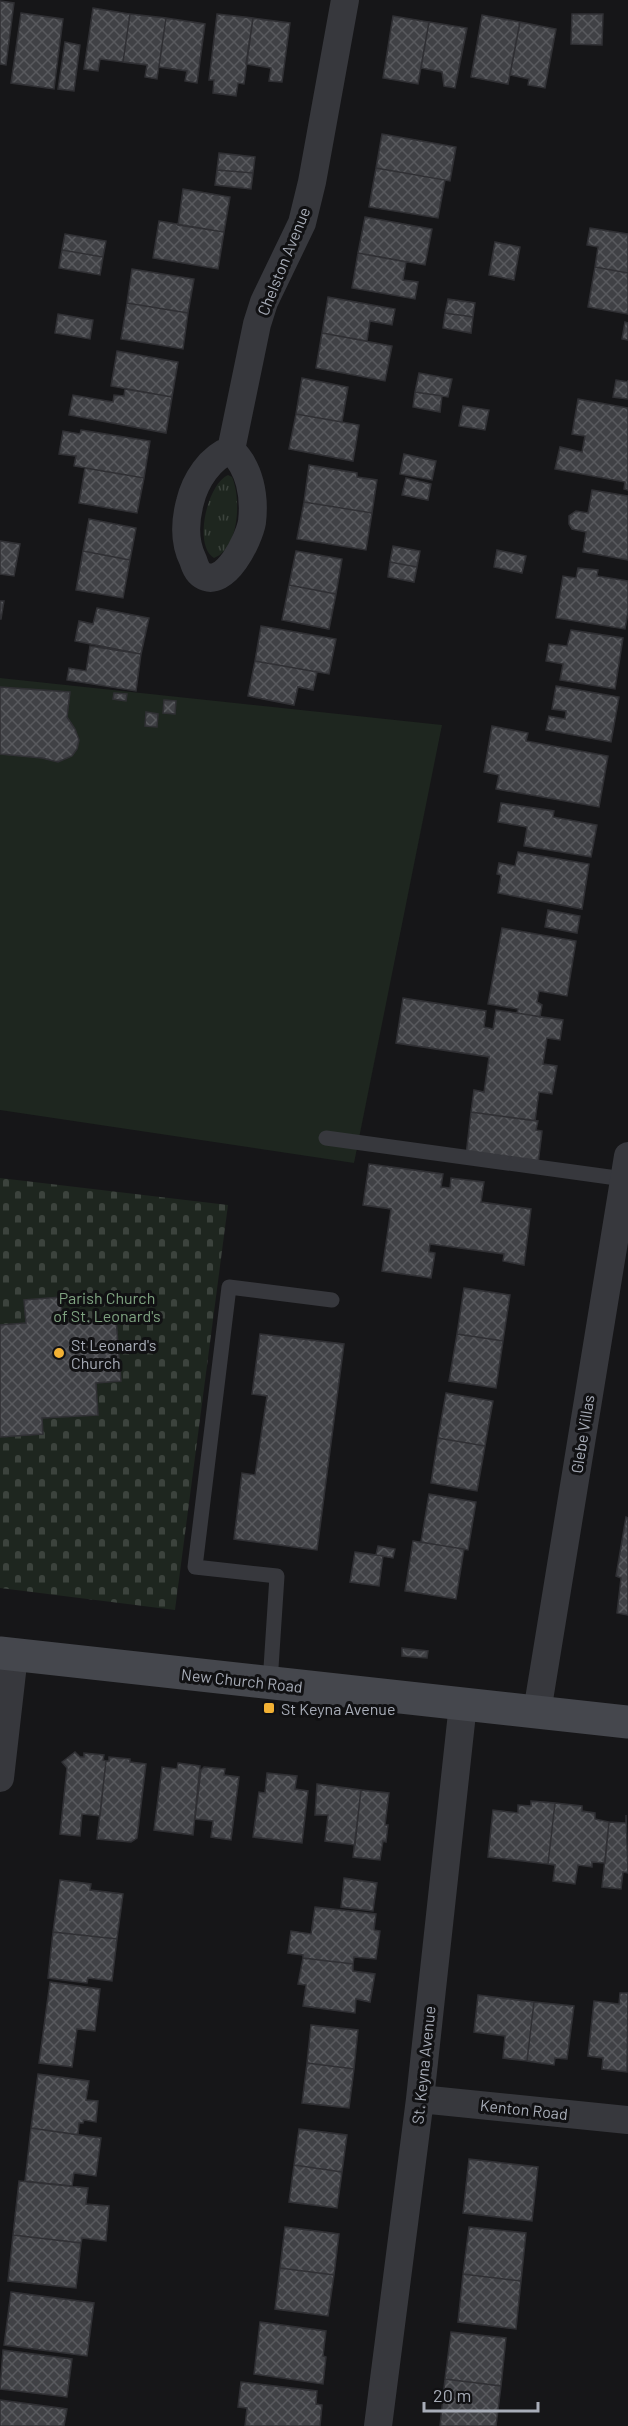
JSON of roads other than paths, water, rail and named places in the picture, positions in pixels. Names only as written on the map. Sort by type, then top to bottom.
[{"type":"main road","name":"New Church Road","points":[[7,1654],[628,1722]]},
{"type":"street","name":"Chelston Avenue","points":[[231,450],[257,324],[264,302],[302,223],[312,182],[345,0]]},
{"type":"street","name":"Glebe Villas","points":[[537,1712],[626,1168]]},
{"type":"street","points":[[0,1778],[7,1654]]},
{"type":"street","name":"St. Keyna Avenue","points":[[378,2426],[420,2099],[463,1704]]},
{"type":"street","name":"Kenton Road","points":[[420,2099],[628,2120]]},
{"type":"lane","points":[[326,1138],[626,1168]]},
{"type":"lane","points":[[270,1683],[277,1576],[195,1567],[229,1287],[332,1300]]},
{"type":"place","name":"St Leonard's Church","points":[[59,1353]]},
{"type":"place","name":"St Keyna Avenue","points":[[269,1708]]},
{"type":"park label","name":"Parish Church of St. Leonard's","points":[[107,1306]]}]
